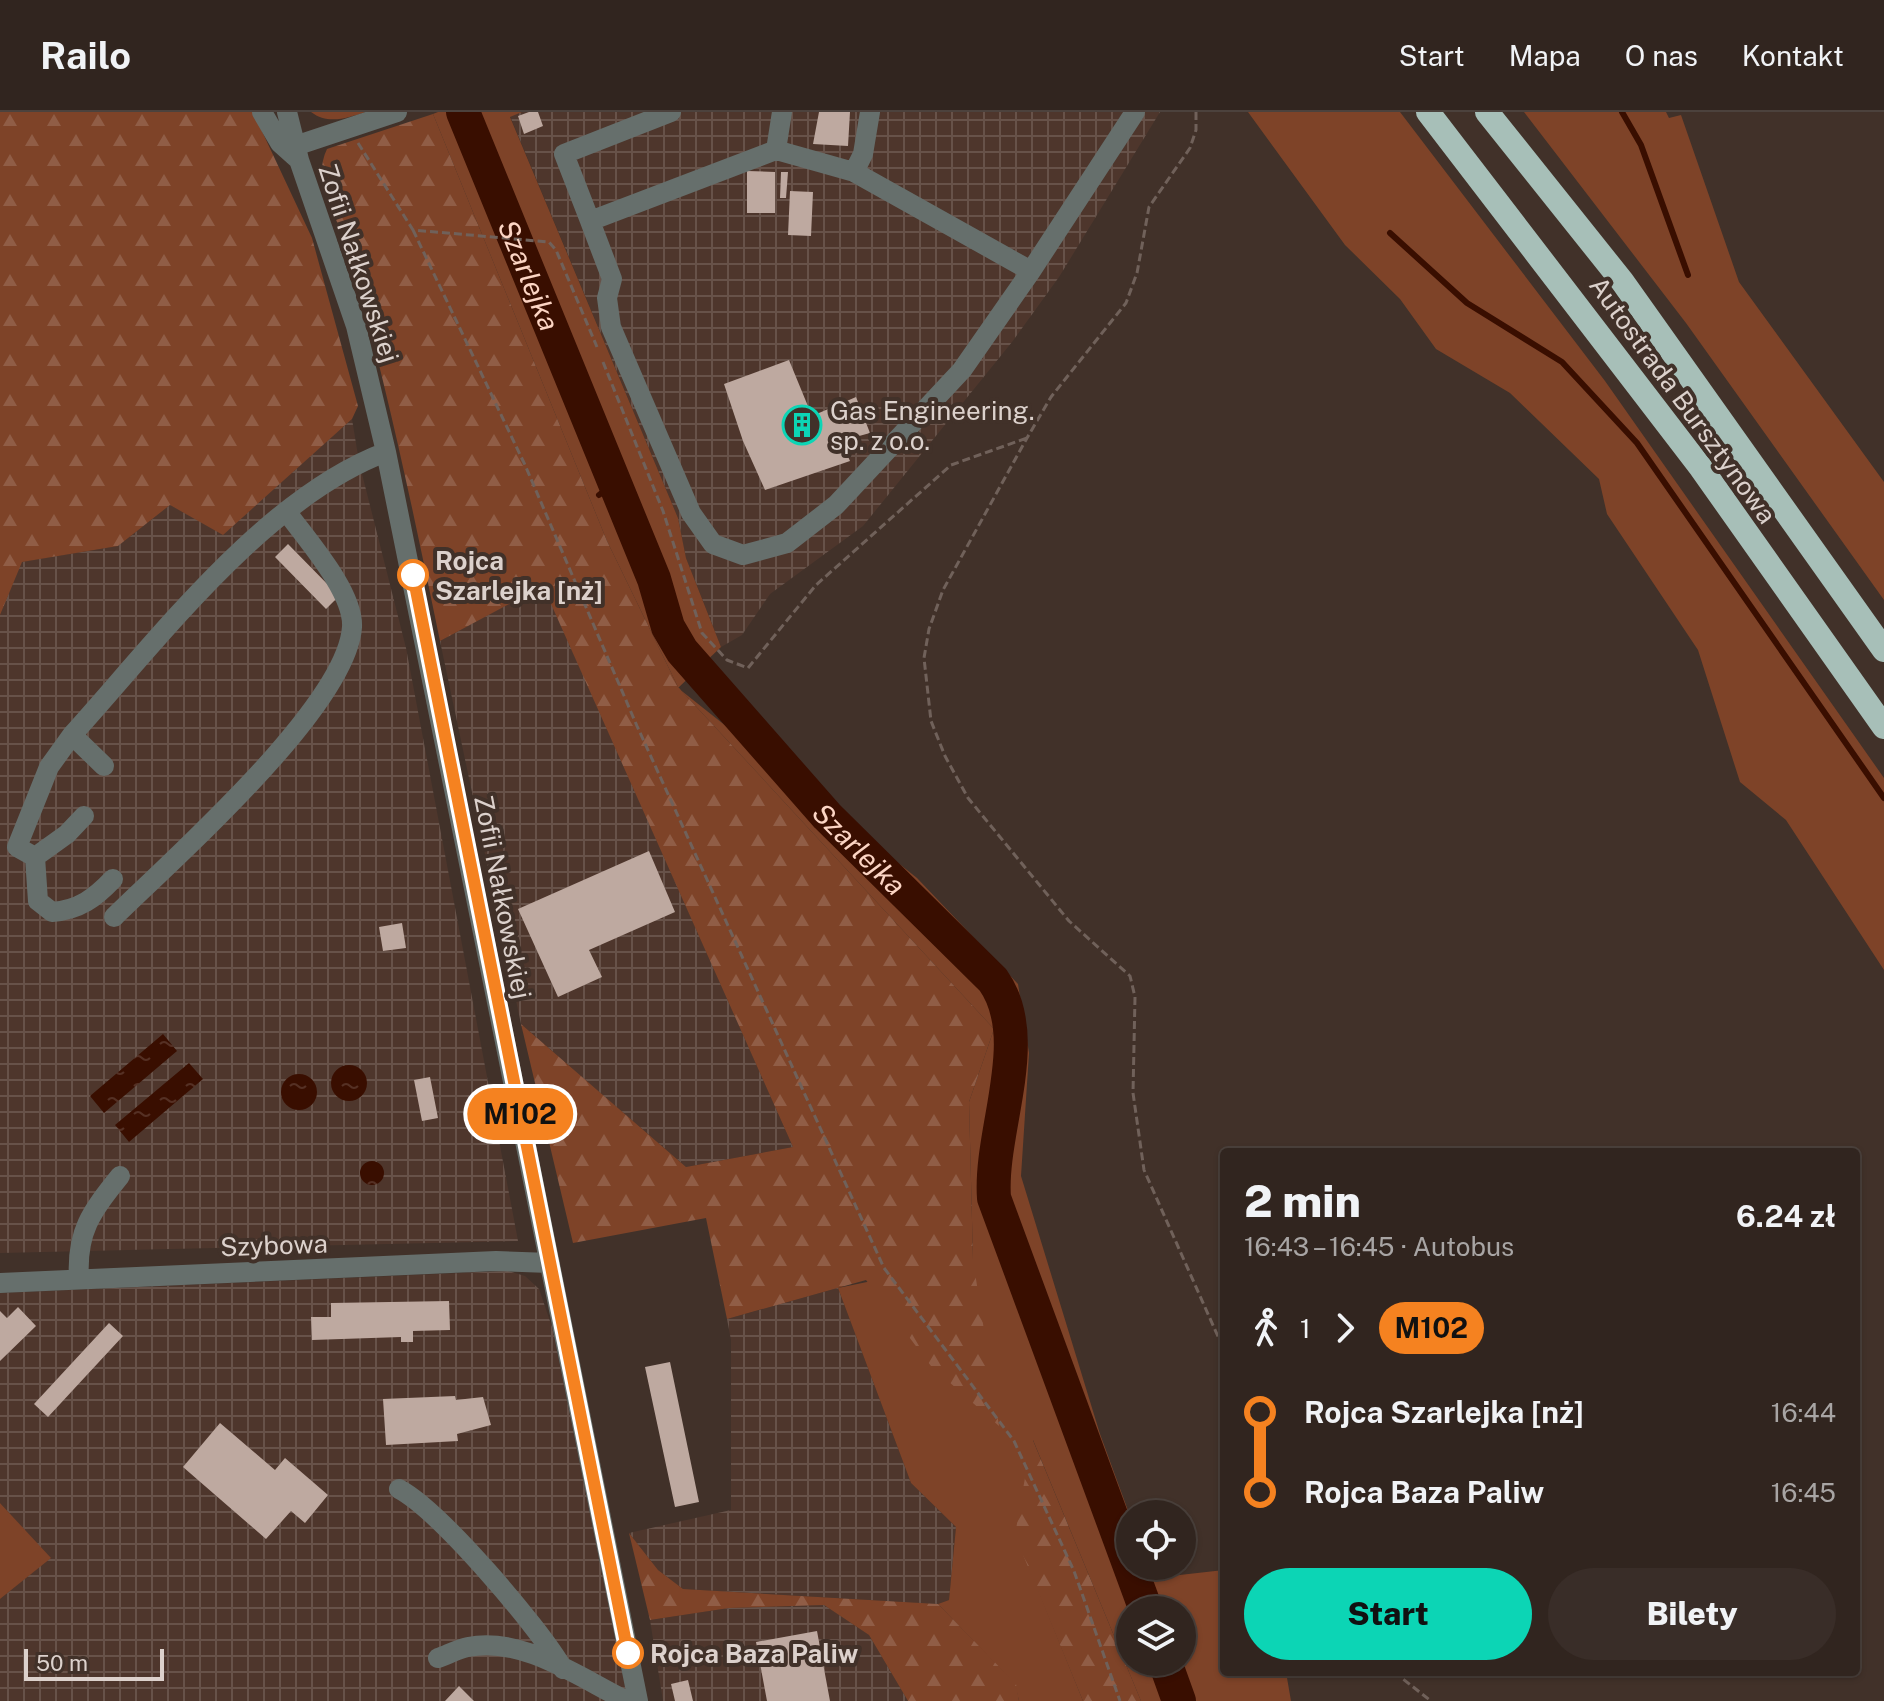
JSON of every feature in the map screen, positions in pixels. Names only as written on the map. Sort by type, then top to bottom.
[{"type":"highway","name":"Autostrada Bursztynowa","points":[[1428,112],[1701,468],[1884,727]]},
{"type":"highway","name":"Autostrada Bursztynowa","points":[[1487,112],[1622,281],[1884,650]]},
{"type":"street","points":[[262,112],[280,143],[297,153],[348,128],[397,112]]},
{"type":"street","name":"Zofii Nałkowskiej","points":[[287,112],[297,153],[356,326],[386,452],[638,1701]]},
{"type":"street","points":[[671,112],[564,154],[612,279],[607,298],[611,327],[691,513],[713,544],[743,555],[787,543],[836,505],[962,370],[1135,112]]},
{"type":"street","points":[[776,150],[782,112]]},
{"type":"street","points":[[854,172],[863,154],[870,112]]},
{"type":"street","points":[[590,221],[776,150],[854,172],[1031,271]]},
{"type":"street","points":[[35,857],[17,847],[49,767],[72,735],[238,553],[286,511],[359,462],[386,452]]},
{"type":"street","points":[[114,917],[305,721],[345,655],[352,625],[347,601],[286,511]]},
{"type":"street","points":[[72,735],[104,766]]},
{"type":"street","points":[[35,857],[67,834],[84,816]]},
{"type":"street","points":[[35,857],[38,901],[52,912],[72,911],[97,896],[113,879]]},
{"type":"street","points":[[79,1279],[78,1245],[120,1176]]},
{"type":"street","name":"Szybowa","points":[[0,1283],[496,1261],[550,1263]]},
{"type":"street","points":[[399,1489],[415,1498],[453,1537],[549,1644],[563,1669]]},
{"type":"street","points":[[438,1658],[468,1647],[507,1647],[563,1669],[627,1701]]},
{"type":"path","points":[[1196,112],[1196,130],[1190,148],[1149,207],[1137,273],[1126,303],[1051,397],[1027,438],[943,590],[929,629],[924,658],[931,721],[945,756],[968,798],[1069,921],[1114,958],[1130,976],[1135,997],[1133,1093],[1144,1170],[1220,1341]]},
{"type":"path","points":[[348,128],[413,230],[525,465],[637,726],[884,1268],[1014,1441],[1074,1571],[1120,1701]]},
{"type":"path","points":[[413,230],[503,240],[541,239],[556,250],[663,511],[702,633],[727,660],[748,668],[816,585],[951,465],[1027,438]]},
{"type":"path","points":[[1399,1676],[1431,1701]]},
{"type":"shaded area","points":[[522,112],[1160,112],[1059,277],[1012,342],[863,526],[770,594],[742,635],[721,647],[686,558],[678,518],[510,116]]},
{"type":"shaded area","points":[[352,419],[359,462],[406,648],[518,1241],[0,1253],[0,615],[21,562],[118,546],[170,505],[223,534]]},
{"type":"shaded area","points":[[543,585],[793,1147],[686,1167],[521,1024],[440,641]]},
{"type":"shaded area","points":[[508,1271],[525,1276],[539,1289],[552,1327],[628,1701],[0,1701],[0,1599],[50,1558],[0,1503],[0,1293]]},
{"type":"shaded area","points":[[838,1288],[911,1483],[956,1527],[949,1600],[938,1604],[683,1589],[658,1570],[629,1533],[731,1510],[731,1340],[727,1319]]},
{"type":"shaded area","points":[[824,1605],[869,1635],[908,1701],[663,1701],[650,1620],[729,1608]]},
{"type":"green space","points":[[0,112],[253,112],[312,238],[358,406],[352,419],[223,535],[170,505],[118,546],[22,562],[0,615]]},
{"type":"green space","points":[[311,112],[366,112],[331,119]]},
{"type":"green space","points":[[522,112],[510,117],[678,518],[686,558],[721,647],[678,688],[607,541],[433,114]]},
{"type":"green space","points":[[1248,112],[1400,112],[1605,381],[1884,778],[1884,970],[1786,820],[1740,782],[1698,650],[1607,514],[1599,479],[1510,393],[1436,349],[1400,299],[1345,245]]},
{"type":"green space","points":[[1524,112],[1666,112],[1669,118],[1681,115],[1739,282],[1884,482],[1884,600],[1686,323]]},
{"type":"green space","points":[[433,114],[607,541],[678,687],[994,1029],[969,1102],[973,1260],[999,1426],[931,1366],[866,1280],[727,1319],[706,1218],[573,1243],[521,1024],[686,1167],[793,1147],[543,586],[440,641],[375,349],[349,252],[328,201],[322,175],[327,149]]},
{"type":"green space","points":[[681,691],[917,878],[1018,984],[1029,1053],[1021,1176],[1100,1434],[1124,1500],[1116,1500],[1116,1580],[1196,1580],[1196,1573],[1220,1570],[1220,1676],[1287,1676],[1291,1701],[1141,1701],[1131,1676],[1196,1676],[1196,1596],[1116,1596],[1116,1641],[1033,1440],[1016,1535],[1083,1701],[1019,1701],[1015,1684],[938,1604],[949,1600],[956,1527],[911,1483],[838,1288],[973,1260],[969,1102],[994,1029]]},
{"type":"green space","points":[[1032,1438],[1116,1641],[1116,1676],[1131,1676],[1141,1701],[1083,1701],[1015,1535]]},
{"type":"green space","points":[[0,1503],[51,1558],[0,1599]]},
{"type":"green space","points":[[629,1533],[658,1570],[683,1589],[938,1604],[1016,1684],[1019,1701],[908,1701],[869,1635],[824,1605],[729,1608],[650,1620]]},
{"type":"water","points":[[163,1034],[177,1051],[104,1113],[90,1096]]},
{"type":"water","points":[[189,1063],[203,1079],[129,1142],[115,1125]]},
{"type":"water","points":[[349,1065],[362,1070],[367,1083],[362,1096],[349,1101],[336,1096],[331,1083],[336,1070]]},
{"type":"water","points":[[299,1074],[312,1079],[317,1092],[312,1105],[299,1110],[286,1105],[281,1092],[286,1079]]},
{"type":"water","points":[[372,1161],[380,1165],[384,1173],[380,1181],[372,1185],[364,1181],[360,1173],[364,1165]]},
{"type":"building","points":[[538,112],[543,126],[524,134],[518,116]]},
{"type":"building","points":[[819,112],[850,112],[848,146],[813,144]]},
{"type":"building","points":[[747,171],[775,172],[775,213],[747,213]]},
{"type":"building","points":[[781,172],[788,172],[786,198],[780,198]]},
{"type":"building","points":[[790,191],[813,192],[811,236],[788,235]]},
{"type":"building","name":"Gas Engineering. sp. z o.o.","points":[[789,360],[812,416],[856,397],[870,433],[841,441],[850,461],[765,490],[743,441],[724,384]]},
{"type":"building","points":[[288,544],[339,596],[326,609],[275,557]]},
{"type":"building","points":[[649,851],[675,912],[589,950],[602,977],[558,997],[518,909]]},
{"type":"building","points":[[402,923],[406,948],[383,951],[379,927]]},
{"type":"building","points":[[430,1077],[438,1118],[422,1121],[414,1080]]},
{"type":"building","points":[[449,1301],[450,1330],[413,1331],[413,1342],[401,1342],[401,1337],[312,1340],[311,1317],[331,1317],[331,1303]]},
{"type":"building","points":[[18,1307],[36,1326],[0,1361],[0,1311],[7,1318]]},
{"type":"building","points":[[109,1323],[123,1336],[48,1417],[34,1404]]},
{"type":"building","points":[[670,1362],[699,1502],[675,1507],[645,1367]]},
{"type":"building","points":[[455,1396],[456,1400],[483,1397],[491,1425],[457,1434],[458,1441],[386,1445],[383,1399]]},
{"type":"building","points":[[220,1423],[275,1470],[285,1458],[328,1495],[305,1523],[291,1511],[266,1539],[183,1467]]},
{"type":"building","points":[[817,1631],[830,1701],[767,1701],[756,1642]]},
{"type":"building","points":[[688,1680],[693,1701],[675,1701],[671,1684]]},
{"type":"building","points":[[459,1686],[474,1701],[445,1701]]},
{"type":"waterway","name":"Szarlejka","points":[[463,112],[654,579],[668,627],[682,651],[827,816],[993,980],[1005,1004],[1010,1029],[1010,1057],[994,1172],[994,1198],[1141,1596]]},
{"type":"waterway","points":[[1622,112],[1641,145],[1688,275]]},
{"type":"waterway","points":[[1390,233],[1467,303],[1562,362],[1637,443],[1884,798]]},
{"type":"waterway","points":[[599,495],[614,483]]},
{"type":"waterway","name":"Szarlejka","points":[[1170,1676],[1179,1701]]},
{"type":"bus line","name":"M102","points":[[413,575],[628,1653]]},
{"type":"place","name":"Gas Engineering. sp. z o.o.","points":[[802,425]]},
{"type":"place","name":"Rojca Szarlejka [nż]","points":[[413,575]]},
{"type":"place","name":"Rojca Baza Paliw","points":[[628,1653]]}]
